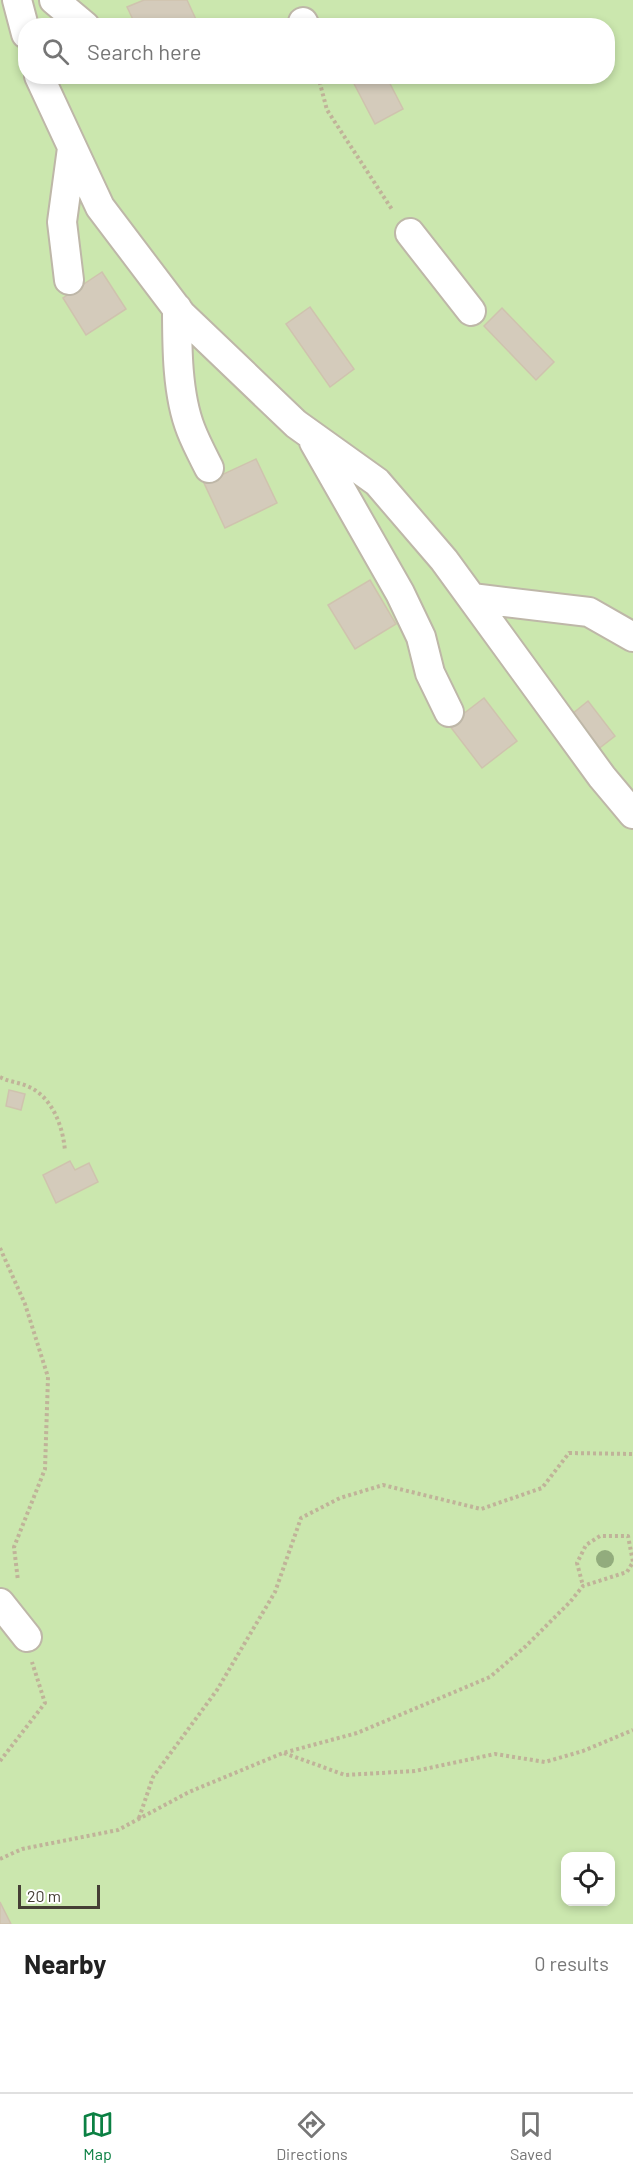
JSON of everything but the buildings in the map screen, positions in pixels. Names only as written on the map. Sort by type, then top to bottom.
[{"type":"street","points":[[17,0],[22,18]]},
{"type":"street","points":[[54,0],[75,18]]},
{"type":"street","points":[[43,84],[100,207],[177,308],[297,424],[377,482],[444,560],[602,777],[633,814]]},
{"type":"street","points":[[69,280],[62,222],[72,147]]},
{"type":"street","points":[[410,233],[471,311]]},
{"type":"street","points":[[177,308],[177,342],[190,428],[209,468]]},
{"type":"street","points":[[308,432],[400,593],[421,637],[430,673],[449,712]]},
{"type":"street","points":[[472,598],[589,612],[633,637]]},
{"type":"street","points":[[9,1592],[27,1637]]},
{"type":"path","points":[[320,84],[327,110],[396,216],[410,233]]},
{"type":"path","points":[[0,1077],[28,1086],[48,1102],[60,1125],[65,1151]]},
{"type":"path","points":[[0,1248],[25,1304],[48,1377],[45,1469],[14,1547],[9,1592]]},
{"type":"path","points":[[139,1819],[153,1777],[218,1690],[275,1592],[301,1518],[340,1498],[383,1485],[481,1509],[542,1488],[568,1453],[633,1454]]},
{"type":"path","points":[[0,1859],[22,1849],[118,1830],[189,1792],[284,1753],[357,1733],[490,1677],[570,1602],[583,1586],[627,1572],[633,1562],[628,1536],[600,1536],[586,1545],[577,1563],[583,1586]]},
{"type":"path","points":[[0,1761],[45,1703],[27,1637]]},
{"type":"path","points":[[284,1753],[345,1775],[415,1771],[495,1754],[545,1762],[583,1751],[633,1730]]},
{"type":"green space","points":[[0,0],[633,0],[633,1924],[0,1924]]}]
